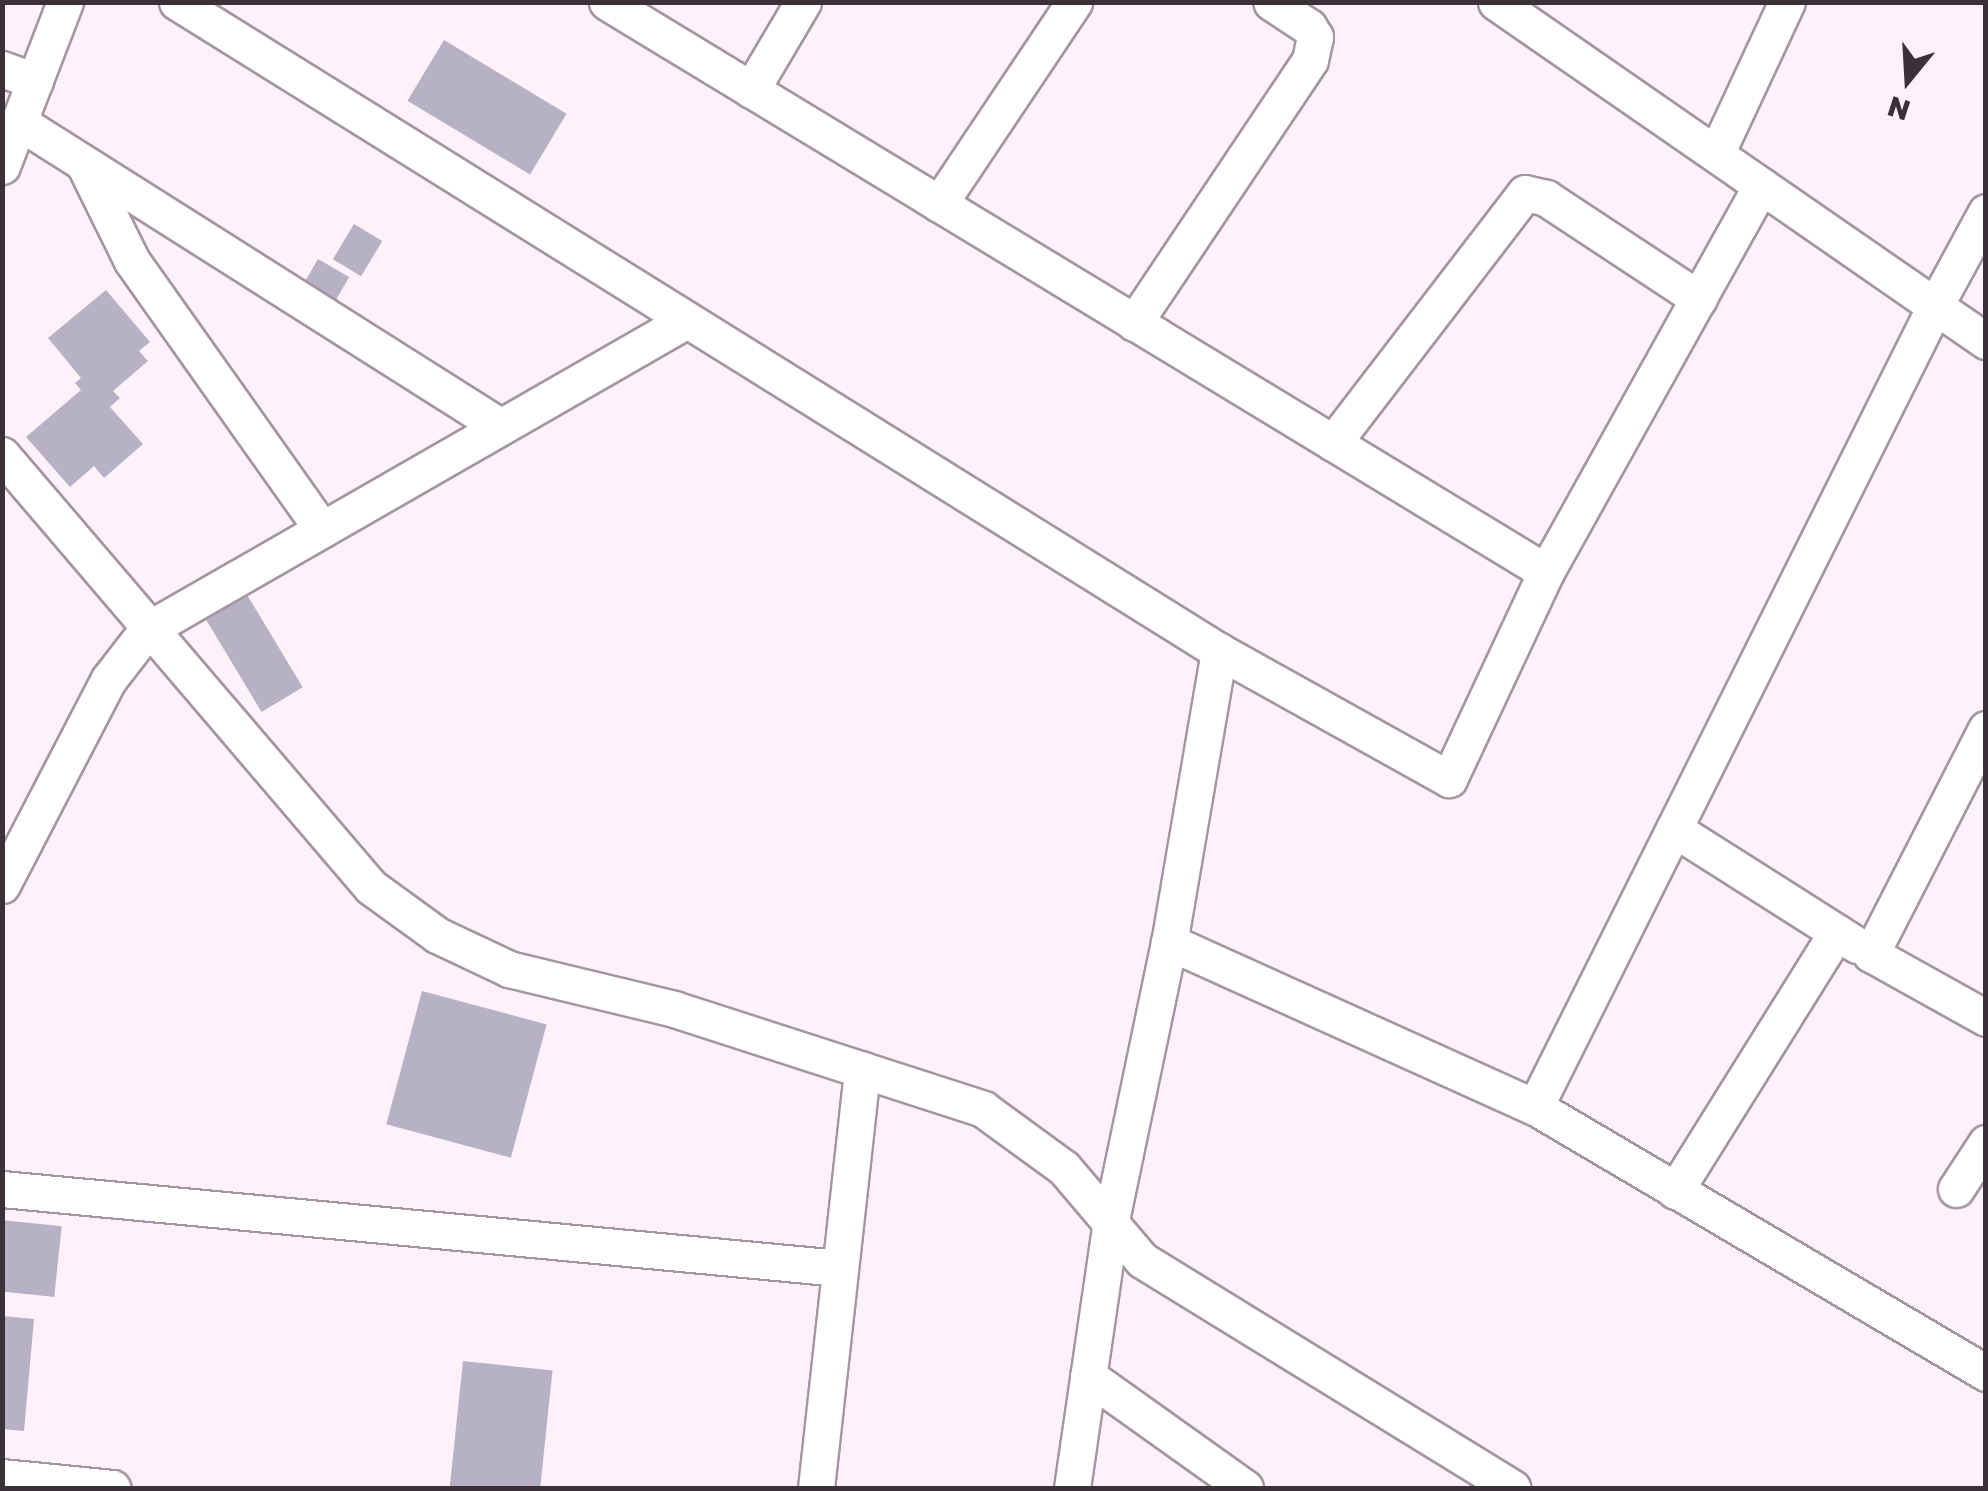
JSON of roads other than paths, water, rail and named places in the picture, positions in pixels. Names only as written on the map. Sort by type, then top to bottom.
[{"type":"street","points":[[2,166],[19,122],[19,75],[65,2]]},
{"type":"street","points":[[177,2],[1219,651],[1449,779],[1546,572],[1761,186]]},
{"type":"street","points":[[607,2],[1546,572]]},
{"type":"street","points":[[751,90],[803,2]]},
{"type":"street","points":[[939,204],[1074,2]]},
{"type":"street","points":[[1134,323],[1310,60],[1315,36],[1310,28],[1272,2]]},
{"type":"street","points":[[1496,2],[1986,341]]},
{"type":"street","points":[[1716,154],[1787,2]]},
{"type":"street","points":[[19,122],[501,427]]},
{"type":"street","points":[[84,164],[132,261],[322,530]]},
{"type":"street","points":[[1333,443],[1525,193],[1546,198],[1698,298]]},
{"type":"street","points":[[1535,1108],[1935,306],[1986,212]]},
{"type":"street","points":[[2,886],[109,678],[147,630],[687,320]]},
{"type":"street","points":[[2,455],[147,630],[372,887],[437,936],[509,969],[674,1009],[983,1109],[1064,1168],[1142,1260],[1512,1488]]},
{"type":"street","points":[[1072,1488],[1112,1220],[1169,942],[1219,651]]},
{"type":"street","points":[[1871,954],[1986,728]]},
{"type":"street","points":[[1674,829],[1871,954],[1986,1018]]},
{"type":"street","points":[[1676,1191],[1837,932]]},
{"type":"street","points":[[1169,942],[1535,1108],[1986,1373]]},
{"type":"street","points":[[816,1488],[862,1070]]},
{"type":"street","points":[[1956,1189],[1986,1143]]},
{"type":"street","points":[[2,1189],[839,1268]]},
{"type":"street","points":[[1088,1376],[1245,1488]]},
{"type":"street","points":[[2,1477],[112,1488]]}]
